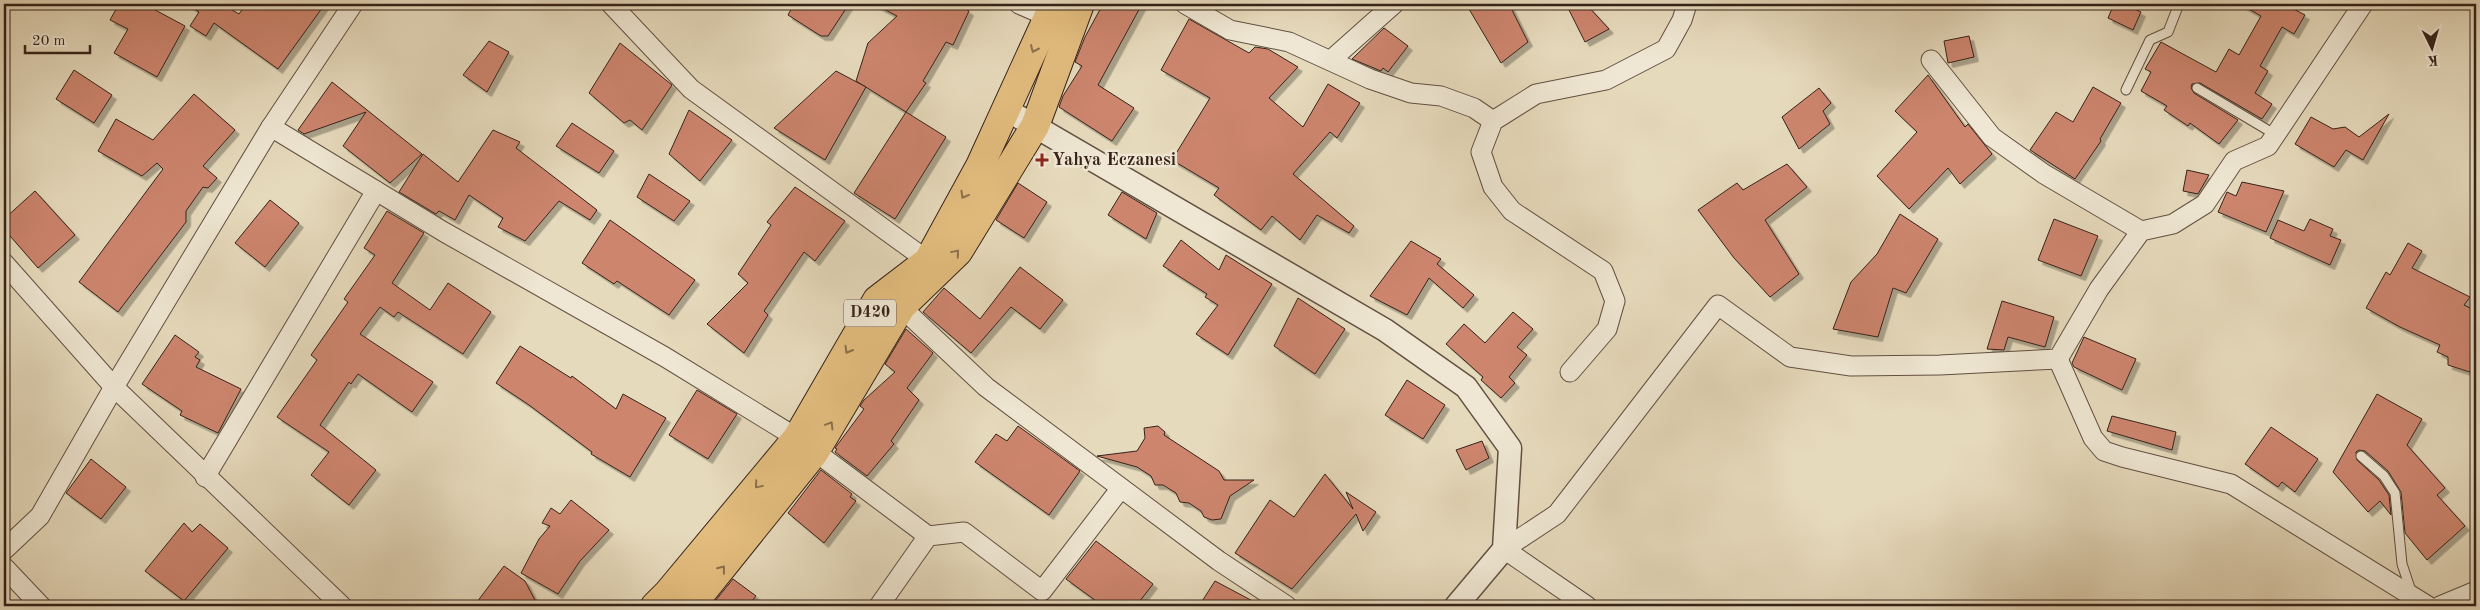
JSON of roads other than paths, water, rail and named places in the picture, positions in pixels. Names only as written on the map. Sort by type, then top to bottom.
[{"type":"highway","name":"D420","points":[[889,303],[958,252],[1035,126],[1080,4]]},
{"type":"highway","name":"D420","points":[[691,606],[805,445],[889,303],[928,261],[980,166],[1051,10]]},
{"type":"highway","name":"D420","points":[[655,606],[805,445]]},
{"type":"street","points":[[4,550],[40,516],[114,387],[271,127],[353,4]]},
{"type":"street","points":[[611,4],[691,89],[928,261]]},
{"type":"street","points":[[1019,4],[1051,10]]},
{"type":"street","points":[[1185,4],[1230,30],[1289,42],[1370,79],[1411,93],[1441,96],[1474,108],[1493,121]]},
{"type":"street","points":[[1331,60],[1394,4]]},
{"type":"street","points":[[1570,372],[1607,329],[1616,301],[1603,271],[1512,212],[1493,187],[1481,152],[1493,121],[1536,94],[1606,80],[1666,49],[1682,20],[1687,4]]},
{"type":"street","points":[[1931,60],[1992,137],[2044,174],[2140,231],[2173,224],[2205,204],[2234,161],[2268,146],[2363,4]]},
{"type":"street","points":[[1007,110],[1385,330],[1466,387],[1510,448],[1504,549]]},
{"type":"street","points":[[271,127],[444,232],[665,357],[805,445],[928,536],[964,532],[1042,591],[1121,488]]},
{"type":"street","points":[[205,477],[376,190]]},
{"type":"street","points":[[2058,359],[2099,290],[2140,231]]},
{"type":"street","points":[[4,263],[114,387],[329,602]]},
{"type":"street","points":[[889,303],[986,387],[1218,561],[1287,606]]},
{"type":"street","points":[[1456,606],[1504,549],[1556,514],[1718,305],[1790,358],[1851,366],[1940,365],[2058,359]]},
{"type":"street","points":[[2058,359],[2093,438],[2104,451],[2231,484],[2422,603]]},
{"type":"street","points":[[879,606],[928,536]]},
{"type":"street","points":[[1504,549],[1587,606]]},
{"type":"street","points":[[4,568],[40,606]]},
{"type":"street","points":[[2440,606],[2476,591]]},
{"type":"lane","points":[[2126,90],[2150,40],[2168,32],[2179,4]]},
{"type":"lane","points":[[2197,88],[2234,108],[2276,135]]},
{"type":"lane","points":[[2361,456],[2384,476],[2395,493],[2404,570],[2410,589],[2422,603]]},
{"type":"place","name":"Yahya Eczanesi","points":[[1042,160]]}]
